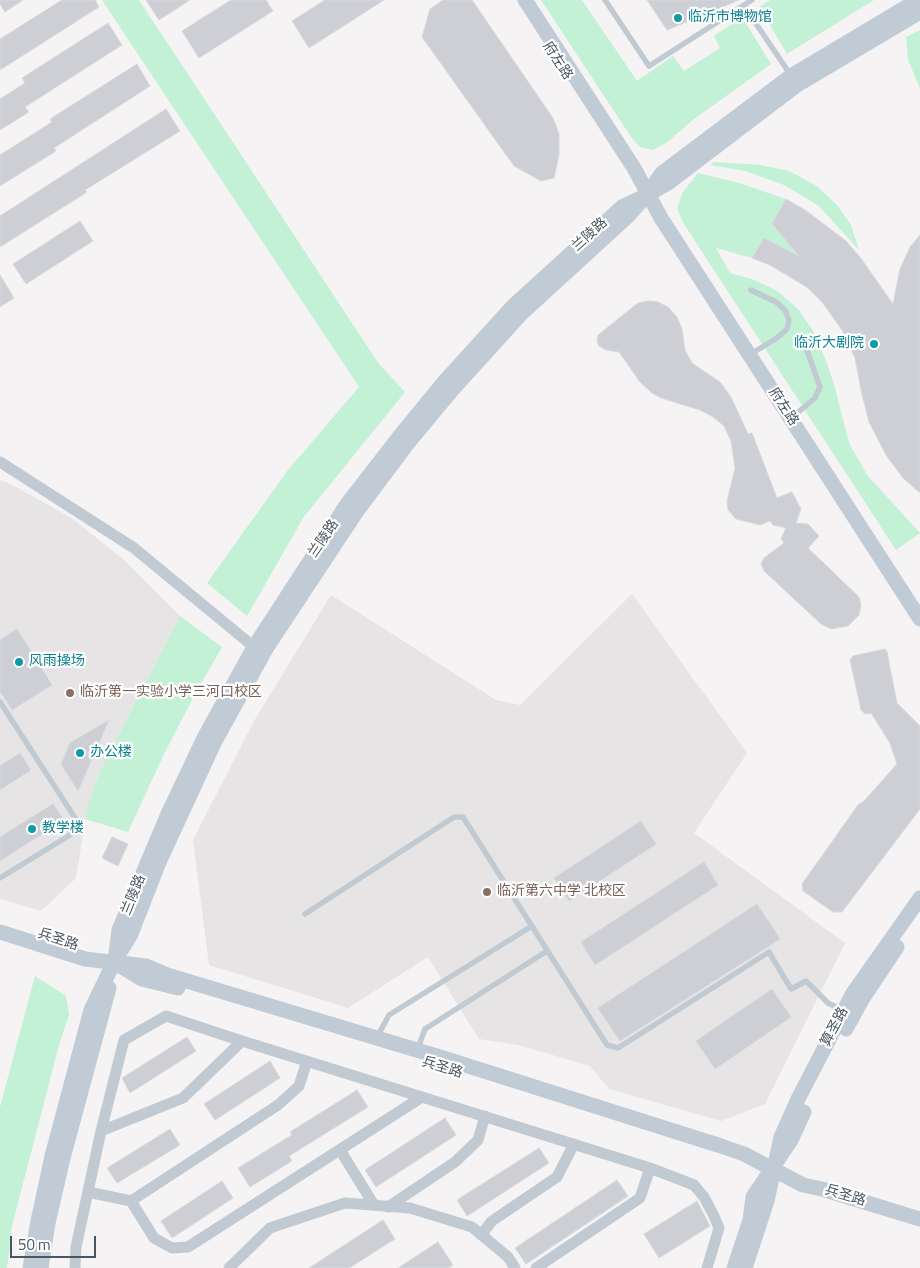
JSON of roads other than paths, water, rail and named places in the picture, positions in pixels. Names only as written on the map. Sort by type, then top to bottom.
[{"type":"main road","name":"府左路","points":[[518,0],[647,195],[920,619]]},
{"type":"main road","name":"府左路","points":[[525,0],[634,168],[647,195],[665,214],[920,608]]},
{"type":"main road","name":"兰陵路","points":[[30,1268],[52,1156],[91,1010],[114,962],[131,934],[178,819],[228,717],[267,647],[345,527],[408,443],[453,389],[521,314],[628,216],[647,195],[662,174],[791,76],[918,0]]},
{"type":"main road","name":"兰陵路","points":[[41,1268],[48,1223],[63,1158],[108,996],[119,930],[149,858],[205,736],[254,647],[347,504],[399,436],[444,382],[513,306],[622,206],[668,183],[797,86],[920,12]]},
{"type":"main road","name":"算圣路","points":[[745,1268],[766,1201],[781,1137],[798,1099],[853,993],[920,898]]},
{"type":"main road","name":"算圣路","points":[[734,1268],[750,1220],[753,1197],[792,1140],[808,1104],[862,998],[920,915]]},
{"type":"main road","name":"兵圣路","points":[[0,922],[88,950],[114,962],[142,979],[438,1066],[740,1163],[826,1180],[920,1209]]},
{"type":"main road","name":"兵圣路","points":[[0,932],[85,959],[146,966],[167,975],[418,1050],[722,1146],[744,1154],[803,1185],[920,1219]]},
{"type":"street","points":[[0,462],[134,548],[254,647]]},
{"type":"street","points":[[74,1268],[76,1247],[101,1131],[124,1040],[166,1016],[650,1168],[694,1185],[704,1197],[719,1228],[707,1268]]},
{"type":"street","points":[[101,1131],[183,1098],[242,1041]]},
{"type":"street","points":[[88,1192],[131,1201],[278,1105],[299,1086],[307,1061]]},
{"type":"street","points":[[131,1201],[154,1238],[172,1248],[188,1247],[422,1097]]},
{"type":"street","points":[[388,1207],[455,1162],[467,1151],[478,1140],[485,1116]]},
{"type":"street","points":[[481,1235],[492,1221],[557,1177],[574,1144]]},
{"type":"street","points":[[340,1150],[374,1206]]},
{"type":"street","points":[[536,1268],[640,1198],[650,1168]]},
{"type":"street","points":[[229,1268],[270,1228],[345,1203],[410,1208],[472,1227],[508,1257],[515,1268]]},
{"type":"lane","points":[[605,0],[649,66],[752,0]]},
{"type":"lane","points":[[744,6],[791,76]]},
{"type":"lane","points":[[751,290],[776,302],[785,310],[789,320],[787,328],[777,338],[754,352]]},
{"type":"lane","points":[[795,415],[815,398],[820,387],[805,345]]},
{"type":"lane","points":[[0,702],[79,824],[70,834],[0,878]]},
{"type":"lane","points":[[305,914],[454,817],[462,817],[607,1045],[618,1048],[769,952],[792,989],[806,981],[828,1003],[844,1011]]},
{"type":"lane","points":[[377,1038],[389,1015],[532,926]]},
{"type":"lane","points":[[418,1050],[425,1029],[547,951]]},
{"type":"place","name":"临沂市博物馆","points":[[678,18]]},
{"type":"place","name":"临沂大剧院","points":[[874,344]]},
{"type":"place","name":"风雨操场","points":[[19,662]]},
{"type":"place","name":"临沂第一实验小学三河口校区","points":[[70,693]]},
{"type":"place","name":"办公楼","points":[[80,753]]},
{"type":"place","name":"教学楼","points":[[32,829]]},
{"type":"place","name":"临沂第六中学 北校区","points":[[487,892]]}]
